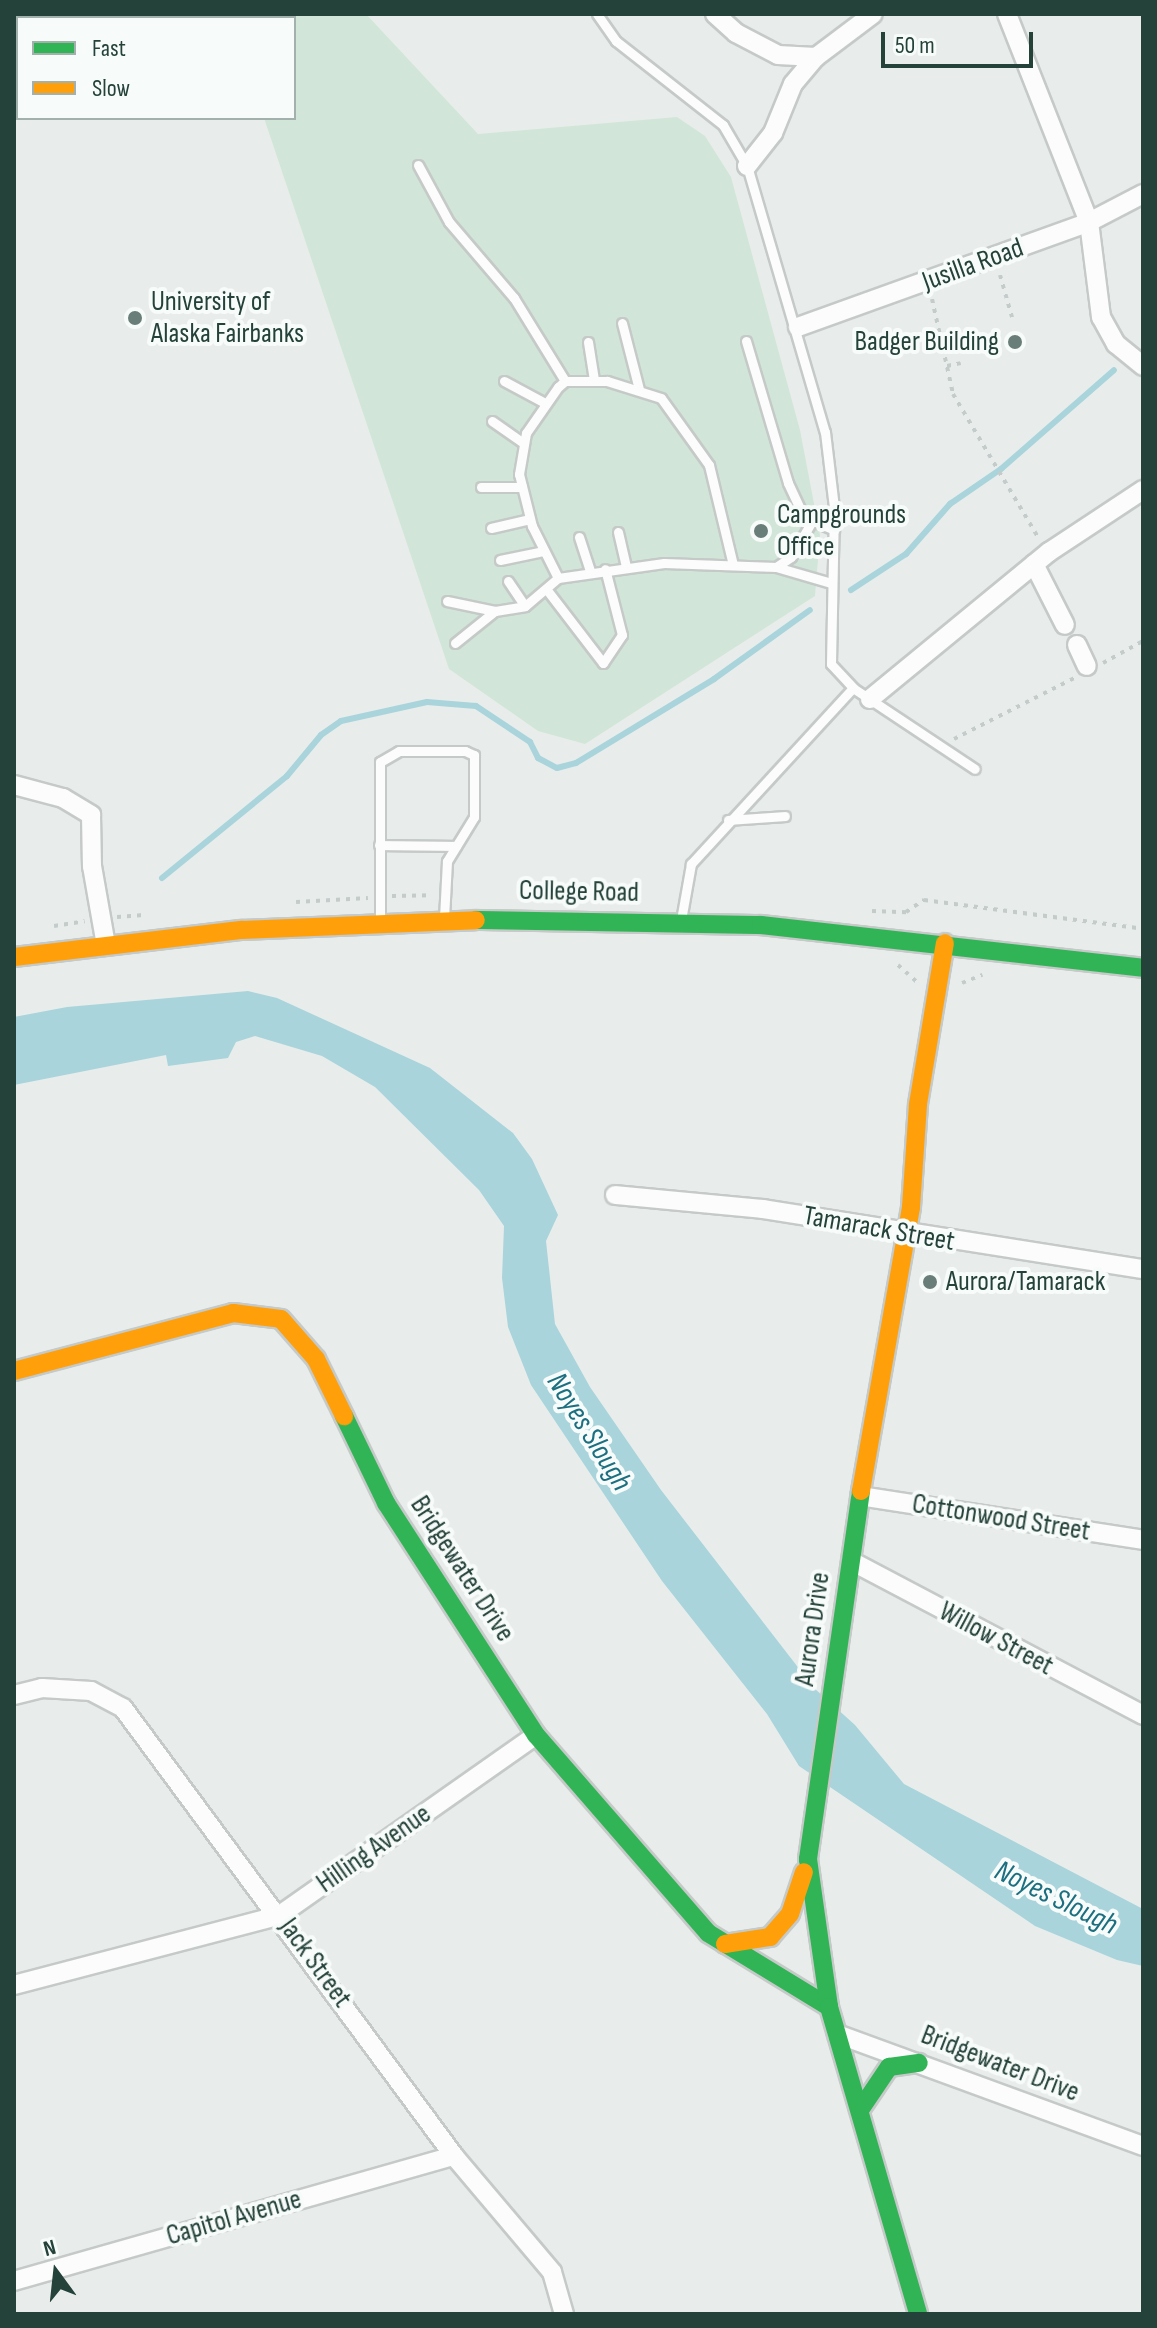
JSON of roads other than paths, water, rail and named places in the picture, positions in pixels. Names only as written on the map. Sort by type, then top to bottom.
[{"type":"street","points":[[715,14],[736,33],[778,55],[816,57]]},
{"type":"street","points":[[747,166],[773,133],[793,84],[816,57],[873,14]]},
{"type":"street","points":[[1007,14],[1089,222],[1101,317],[1116,344],[1143,366]]},
{"type":"street","name":"Jusilla Road","points":[[798,327],[1089,222],[1143,194]]},
{"type":"street","points":[[870,699],[1041,558],[1143,490]]},
{"type":"street","points":[[1041,558],[1065,625]]},
{"type":"street","points":[[1077,645],[1085,671]]},
{"type":"street","points":[[14,785],[63,798],[91,815],[92,866],[106,945]]},
{"type":"street","name":"College Road","points":[[14,957],[106,945],[380,921],[444,919],[681,922],[945,943],[1143,968]]},
{"type":"street","name":"Aurora Drive","points":[[918,2314],[829,2007],[808,1859],[860,1496],[907,1235],[935,982],[945,943]]},
{"type":"street","name":"Tamarack Street","points":[[615,1195],[763,1209],[907,1235],[1143,1269]]},
{"type":"street","name":"Bridgewater Drive","points":[[14,1371],[233,1313],[281,1319],[316,1359],[386,1503],[536,1735],[708,1933],[829,2007]]},
{"type":"street","name":"Cottonwood Street","points":[[860,1496],[1143,1540]]},
{"type":"street","name":"Willow Street","points":[[851,1561],[1143,1715]]},
{"type":"street","name":"Jack Street","points":[[14,1695],[42,1688],[91,1691],[123,1708],[280,1915],[454,2156],[552,2272],[564,2314]]},
{"type":"street","name":"Hilling Avenue","points":[[14,1985],[280,1915],[536,1735]]},
{"type":"street","points":[[725,1944],[770,1937],[790,1914],[808,1859]]},
{"type":"street","name":"Bridgewater Drive","points":[[837,2034],[1143,2146]]},
{"type":"street","points":[[860,2110],[875,2081],[889,2067],[919,2063]]},
{"type":"street","name":"Capitol Avenue","points":[[14,2281],[454,2156]]},
{"type":"lane","points":[[597,14],[616,41],[723,125],[747,166],[798,327],[825,432],[834,530],[831,664],[853,688],[975,769]]},
{"type":"lane","points":[[418,165],[449,222],[514,298],[565,381]]},
{"type":"lane","points":[[622,323],[639,389]]},
{"type":"lane","points":[[746,341],[788,483],[804,517],[834,530]]},
{"type":"lane","points":[[588,342],[594,381]]},
{"type":"lane","points":[[504,381],[545,403]]},
{"type":"lane","points":[[558,578],[530,519],[522,487],[524,443],[545,403],[565,381],[594,381],[639,389],[661,398],[709,465],[733,565]]},
{"type":"lane","points":[[492,421],[524,443]]},
{"type":"lane","points":[[481,487],[522,487]]},
{"type":"lane","points":[[491,528],[530,519]]},
{"type":"lane","points":[[776,567],[791,557],[812,521]]},
{"type":"lane","points":[[618,532],[626,567]]},
{"type":"lane","points":[[579,537],[590,571]]},
{"type":"lane","points":[[500,560],[544,551]]},
{"type":"lane","points":[[447,601],[495,611],[525,606],[558,578],[626,567],[776,567],[831,583]]},
{"type":"lane","points":[[547,590],[603,663],[622,635],[605,569]]},
{"type":"lane","points":[[508,581],[525,606]]},
{"type":"lane","points":[[455,643],[495,611]]},
{"type":"lane","points":[[681,922],[691,864],[728,820],[853,688]]},
{"type":"lane","points":[[380,921],[380,762],[399,751],[465,751],[474,755],[474,817],[447,861],[444,919]]},
{"type":"lane","points":[[728,820],[785,816]]},
{"type":"lane","points":[[379,845],[456,846]]},
{"type":"water","name":"Noyes Slough","points":[[248,991],[277,998],[430,1068],[513,1133],[532,1159],[558,1215],[546,1241],[555,1324],[590,1387],[661,1490],[814,1688],[855,1725],[904,1784],[1143,1909],[1143,1966],[1117,1960],[1035,1926],[799,1766],[767,1714],[662,1581],[531,1385],[508,1327],[502,1278],[504,1226],[479,1190],[375,1087],[322,1056],[255,1036],[236,1042],[228,1058],[168,1066],[166,1055],[14,1085],[14,1017],[67,1007]]},
{"type":"waterway","points":[[851,590],[906,554],[950,504],[1001,469],[1114,370]]},
{"type":"waterway","points":[[162,878],[287,776],[321,735],[341,721],[427,702],[476,706],[530,742],[538,758],[557,768],[576,763],[714,679],[810,610]]},
{"type":"place","name":"University of Alaska Fairbanks","points":[[135,318]]},
{"type":"place","name":"Badger Building","points":[[1015,342]]},
{"type":"place","name":"Campgrounds Office","points":[[761,531]]},
{"type":"place","name":"Aurora/Tamarack","points":[[930,1282]]}]
